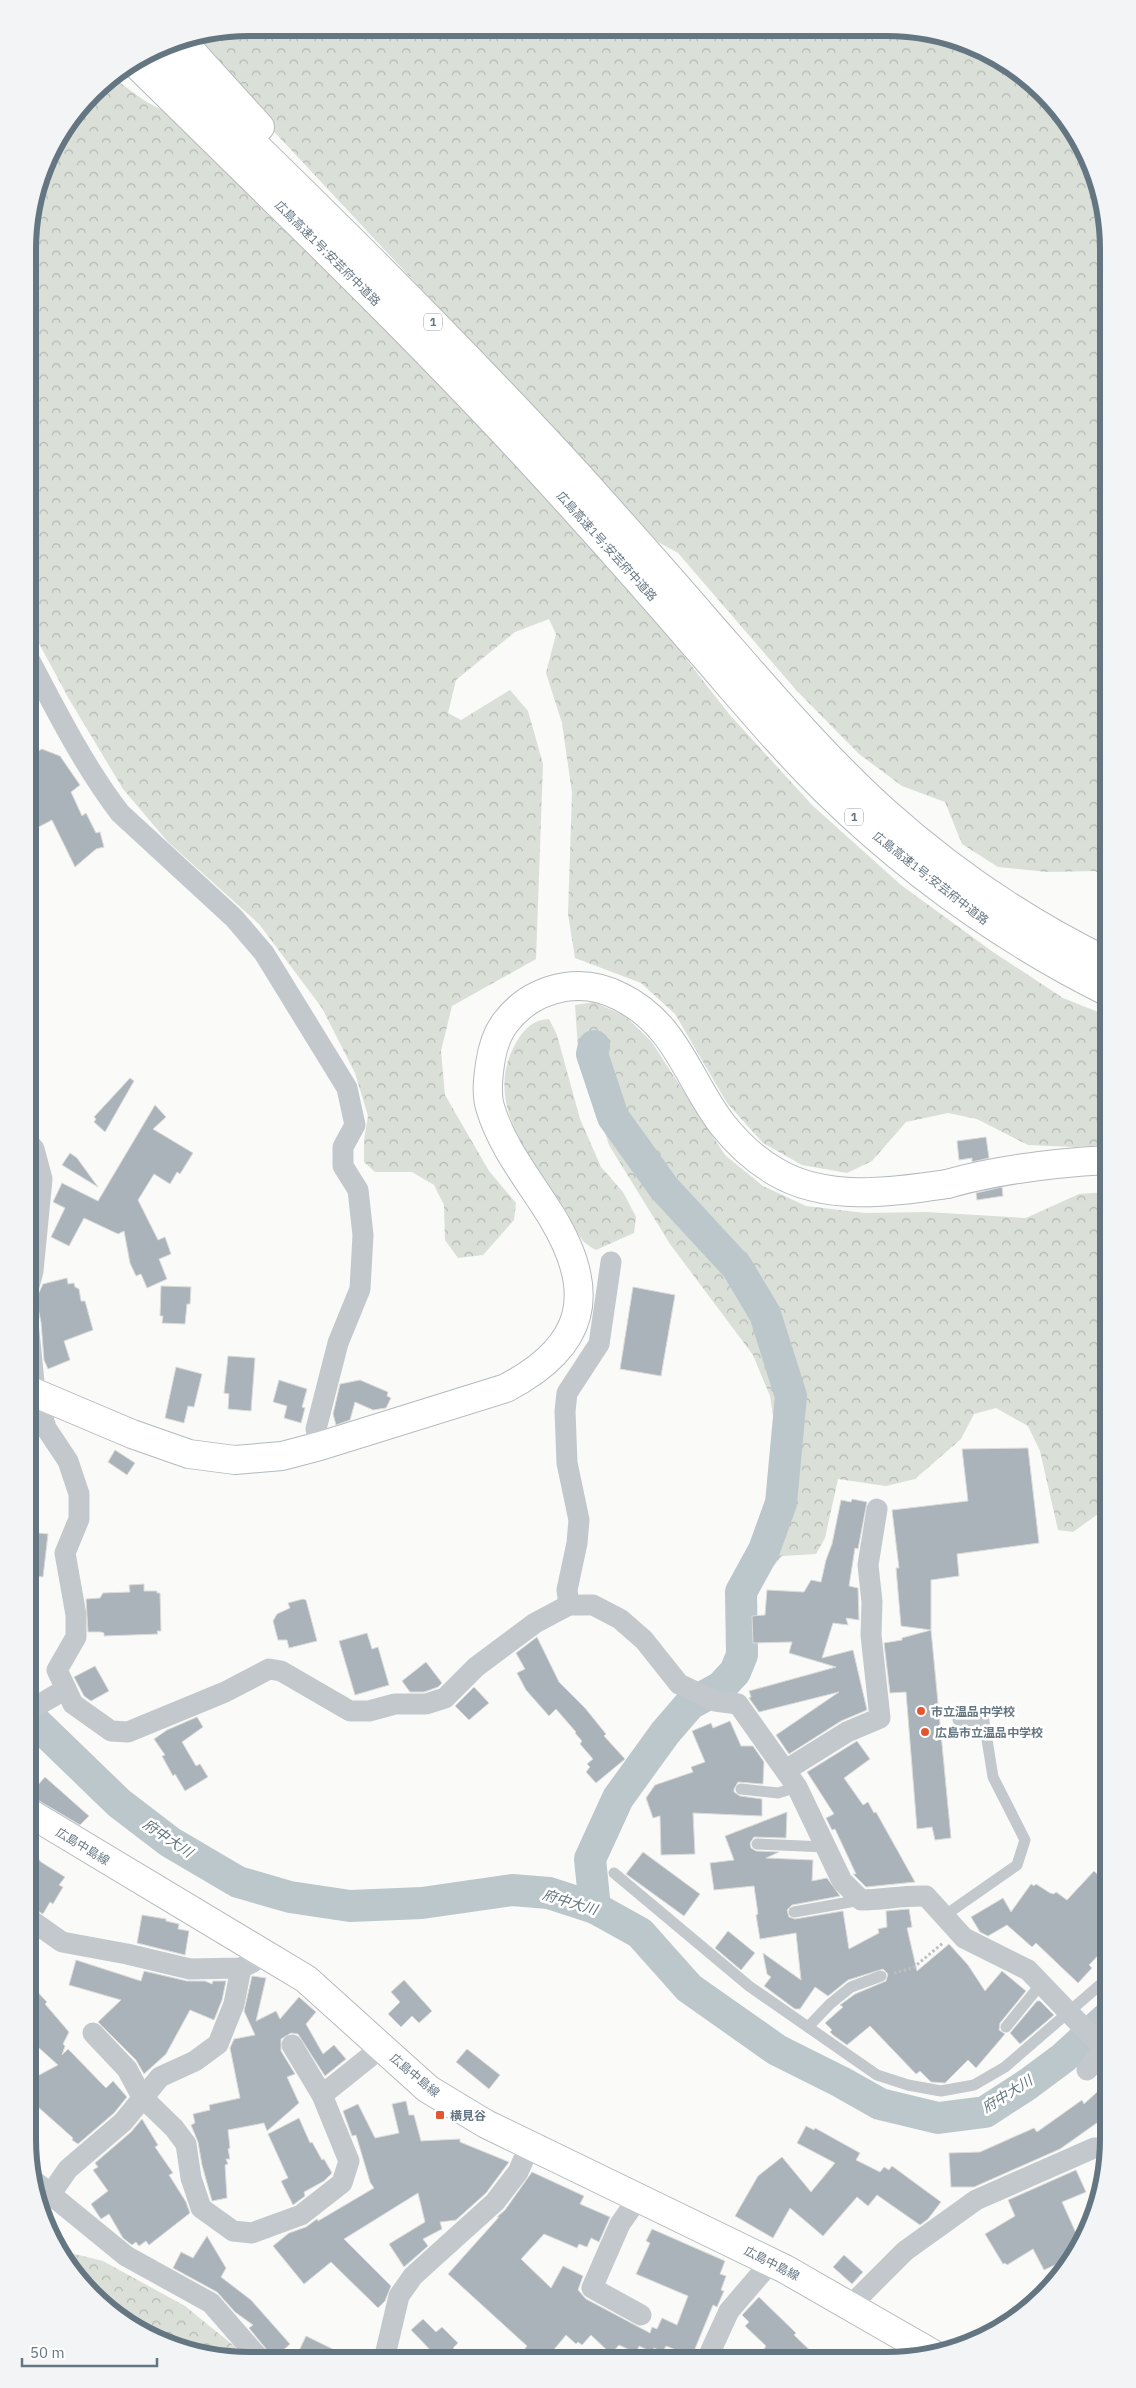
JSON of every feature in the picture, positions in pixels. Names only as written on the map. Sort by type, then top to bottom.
[{"type":"main road","name":"広島高速1号;安芸府中道路","points":[[163,54],[186,70],[396,283],[530,424],[656,581],[792,757],[867,829],[927,879],[991,925],[1037,954],[1100,988]]},
{"type":"main road","name":"広島高速1号;安芸府中道路","points":[[144,64],[186,70],[466,390],[775,700],[812,741],[884,811],[963,874],[1053,933],[1100,958]]},
{"type":"main road","points":[[36,1393],[132,1434],[189,1454],[235,1460],[282,1456],[320,1446],[506,1388],[532,1375],[552,1358],[567,1339],[587,1325],[578,1301],[576,1274],[568,1248],[552,1218],[505,1144],[489,1106],[488,1080],[492,1050],[504,1025],[522,1006],[537,996],[555,989],[575,985],[606,988],[634,1003],[657,1021],[678,1050],[722,1123],[756,1159],[777,1173],[825,1190],[856,1192],[901,1190],[947,1184],[988,1184],[1100,1174]]},
{"type":"main road","points":[[947,1184],[986,1172],[1100,1161]]},
{"type":"main road","name":"広島中島線","points":[[36,1817],[306,1979],[428,2089],[486,2124],[771,2262],[924,2349]]},
{"type":"street","points":[[36,672],[68,733],[120,813],[234,918],[264,953],[347,1088],[355,1125],[343,1147],[343,1166],[358,1190],[363,1235],[360,1289],[338,1343],[330,1372],[316,1429],[320,1446]]},
{"type":"street","points":[[36,1156],[42,1179],[36,1240]]},
{"type":"street","points":[[569,1605],[567,1590],[577,1543],[579,1520],[567,1463],[565,1411],[567,1393],[598,1344],[587,1325],[611,1262]]},
{"type":"street","points":[[36,1402],[46,1428],[68,1461],[79,1494],[79,1519],[65,1554],[76,1615],[76,1637],[57,1670],[62,1691],[72,1704],[111,1731],[128,1732],[225,1692],[269,1669],[281,1671],[350,1711],[369,1711],[395,1704],[426,1704],[445,1698],[476,1667],[535,1623],[569,1605],[593,1605],[620,1619],[644,1640],[678,1684],[715,1701],[738,1704],[791,1778],[842,1881],[861,1900],[882,1900],[903,1895],[926,1896],[964,1938],[1028,1970],[1100,2042]]},
{"type":"street","points":[[791,1778],[847,1732],[880,1718],[870,1635],[872,1602],[868,1565],[877,1509]]},
{"type":"street","points":[[36,1707],[62,1691]]},
{"type":"street","points":[[36,1924],[62,1942],[127,1954],[190,1969],[241,1968],[266,1955]]},
{"type":"street","points":[[50,2195],[68,2168],[123,2122],[160,2077],[195,2061],[218,2044],[234,2004],[241,1968]]},
{"type":"street","points":[[93,2034],[127,2069],[142,2097],[174,2128],[186,2144],[191,2178],[201,2208],[233,2231],[252,2233],[301,2215],[342,2183],[349,2161],[322,2095],[292,2045]]},
{"type":"street","points":[[322,2095],[382,2047]]},
{"type":"street","points":[[1088,2070],[1100,2050]]},
{"type":"street","points":[[386,2352],[399,2296],[413,2276],[495,2202],[518,2172],[530,2145]]},
{"type":"street","points":[[850,2306],[906,2251],[976,2200],[1094,2148],[1099,2148]]},
{"type":"street","points":[[42,2188],[126,2256],[212,2303],[254,2352]]},
{"type":"street","points":[[639,2197],[620,2224],[592,2288],[641,2314]]},
{"type":"street","points":[[710,2352],[729,2311],[771,2262]]},
{"type":"lane","points":[[951,1923],[1017,1865],[1025,1840],[993,1777],[984,1721],[958,1720]]},
{"type":"lane","points":[[741,1790],[778,1793],[791,1778]]},
{"type":"lane","points":[[757,1844],[825,1847]]},
{"type":"lane","points":[[614,1873],[749,1986],[877,2075],[908,2085],[941,2091],[974,2085],[1006,2067],[1073,2017],[1100,1987]]},
{"type":"lane","points":[[794,1912],[861,1900]]},
{"type":"lane","points":[[808,2027],[830,2004],[852,1987],[881,1976]]},
{"type":"lane","points":[[1006,2028],[1042,1984]]},
{"type":"path","points":[[881,1976],[913,1968],[951,1923]]},
{"type":"green space","points":[[249,36],[887,36],[929,40],[968,52],[1005,72],[1027,89],[1056,119],[1078,155],[1093,194],[1098,221],[1100,249],[1100,874],[1095,871],[1047,872],[998,867],[962,844],[945,802],[902,786],[859,754],[797,691],[678,553],[658,542],[207,60],[203,41]]},
{"type":"green space","points":[[118,81],[145,101],[183,121],[630,581],[642,602],[729,714],[812,805],[901,885],[993,952],[1063,998],[1100,1013],[1100,1145],[1074,1147],[1028,1145],[977,1119],[948,1113],[906,1122],[872,1161],[847,1173],[802,1165],[763,1143],[727,1103],[675,1014],[641,983],[575,958],[568,914],[572,793],[562,723],[546,673],[556,634],[549,619],[515,632],[456,680],[448,713],[461,720],[510,690],[528,711],[543,764],[536,959],[452,1006],[441,1051],[445,1095],[489,1171],[516,1203],[514,1220],[483,1255],[458,1258],[445,1240],[444,1205],[434,1185],[412,1172],[375,1172],[364,1162],[364,1140],[368,1116],[355,1073],[322,1008],[259,924],[168,842],[123,789],[69,699],[36,638],[36,249],[38,221],[43,194],[58,155],[80,119]]},
{"type":"green space","points":[[594,1002],[625,1016],[651,1041],[725,1155],[763,1186],[806,1206],[865,1213],[926,1212],[1026,1218],[1079,1194],[1100,1193],[1100,1511],[1098,1514],[1073,1532],[1058,1530],[1040,1451],[1028,1426],[996,1408],[974,1414],[961,1439],[915,1479],[886,1486],[838,1479],[825,1538],[816,1554],[782,1556],[767,1574],[755,1569],[758,1537],[774,1501],[776,1434],[770,1396],[753,1355],[670,1244],[609,1145],[578,1048],[575,1005]]},
{"type":"green space","points":[[549,1019],[557,1035],[580,1119],[601,1167],[623,1192],[636,1217],[634,1233],[596,1250],[580,1238],[565,1209],[526,1151],[515,1130],[507,1108],[504,1086],[507,1064],[517,1041],[530,1026],[538,1021]]},
{"type":"green space","points":[[70,2253],[103,2261],[185,2306],[234,2346],[237,2351],[207,2348],[155,2330],[119,2308],[109,2299],[80,2269]]},
{"type":"building","points":[[42,749],[60,756],[80,785],[71,792],[82,816],[86,813],[96,833],[100,832],[104,847],[96,849],[75,867],[52,820],[36,828],[36,752]]},
{"type":"building","points":[[130,1078],[134,1081],[105,1132],[94,1122],[96,1119],[94,1117]]},
{"type":"building","points":[[155,1105],[166,1117],[153,1129],[193,1153],[180,1174],[177,1172],[170,1184],[154,1174],[138,1200],[158,1240],[165,1237],[171,1254],[159,1259],[167,1279],[147,1288],[141,1274],[136,1276],[130,1263],[124,1231],[118,1234],[84,1218],[69,1246],[51,1237],[65,1208],[53,1202],[62,1183],[98,1201]]},
{"type":"building","points":[[986,1137],[989,1158],[972,1162],[972,1158],[959,1160],[957,1141]]},
{"type":"building","points":[[70,1153],[77,1158],[98,1187],[62,1165]]},
{"type":"building","points":[[1002,1187],[1003,1196],[977,1200],[976,1193]]},
{"type":"building","points":[[67,1278],[68,1284],[74,1283],[75,1287],[79,1289],[81,1301],[85,1301],[93,1330],[64,1341],[70,1360],[48,1369],[44,1360],[41,1322],[36,1299],[43,1284]]},
{"type":"building","points":[[161,1286],[191,1287],[190,1304],[187,1304],[185,1324],[162,1323],[163,1316],[160,1316]]},
{"type":"building","points":[[633,1287],[675,1295],[661,1376],[620,1369]]},
{"type":"building","points":[[228,1356],[255,1358],[251,1411],[228,1409],[229,1394],[224,1393]]},
{"type":"building","points":[[176,1367],[202,1374],[194,1407],[188,1406],[184,1423],[165,1418]]},
{"type":"building","points":[[279,1380],[307,1389],[302,1407],[305,1408],[301,1423],[284,1418],[287,1406],[273,1402]]},
{"type":"building","points":[[360,1380],[388,1392],[387,1396],[391,1398],[386,1408],[373,1410],[355,1402],[350,1420],[336,1425],[333,1414],[340,1384]]},
{"type":"building","points":[[1028,1448],[1039,1543],[957,1554],[959,1576],[931,1580],[931,1630],[901,1626],[896,1568],[899,1568],[892,1510],[968,1501],[962,1449]]},
{"type":"building","points":[[115,1450],[135,1463],[127,1475],[108,1462]]},
{"type":"building","points":[[852,1499],[867,1502],[858,1549],[855,1548],[849,1586],[858,1588],[859,1620],[846,1618],[848,1625],[833,1623],[822,1658],[853,1650],[867,1710],[841,1721],[789,1754],[776,1735],[839,1692],[759,1712],[749,1698],[751,1697],[749,1691],[836,1667],[789,1653],[792,1642],[753,1643],[752,1616],[765,1615],[767,1590],[804,1592],[811,1580],[821,1582],[832,1544],[841,1500],[851,1502]]},
{"type":"building","points":[[36,1533],[48,1534],[43,1577],[36,1576]]},
{"type":"building","points":[[144,1584],[144,1591],[157,1591],[157,1593],[160,1593],[161,1631],[157,1631],[158,1634],[104,1636],[104,1633],[101,1632],[88,1632],[86,1599],[100,1598],[103,1593],[130,1592],[129,1585]]},
{"type":"building","points":[[306,1600],[317,1641],[289,1648],[287,1640],[278,1640],[273,1621],[277,1614],[290,1608],[288,1603]]},
{"type":"building","points":[[931,1630],[951,1838],[935,1840],[932,1827],[917,1829],[906,1692],[890,1693],[884,1643],[902,1640],[902,1638]]},
{"type":"building","points":[[367,1633],[372,1649],[378,1647],[389,1685],[355,1695],[339,1641]]},
{"type":"building","points":[[537,1637],[559,1682],[585,1708],[606,1734],[604,1736],[625,1759],[596,1783],[586,1772],[590,1767],[587,1764],[593,1759],[580,1744],[582,1741],[576,1732],[556,1709],[549,1716],[526,1690],[517,1673],[525,1669],[516,1653]]},
{"type":"building","points":[[426,1662],[442,1683],[438,1687],[424,1692],[410,1692],[402,1681]]},
{"type":"building","points":[[95,1666],[109,1691],[91,1701],[84,1696],[74,1677]]},
{"type":"building","points":[[474,1687],[489,1703],[469,1720],[455,1706]]},
{"type":"building","points":[[197,1717],[203,1727],[182,1742],[196,1766],[200,1764],[208,1777],[185,1791],[175,1774],[173,1776],[162,1756],[165,1755],[154,1739],[167,1730]]},
{"type":"building","points":[[730,1721],[741,1746],[753,1746],[764,1762],[763,1784],[738,1782],[734,1789],[734,1792],[740,1796],[762,1799],[762,1816],[693,1813],[695,1854],[661,1855],[660,1816],[653,1818],[646,1798],[655,1785],[693,1772],[691,1767],[705,1762],[692,1731],[711,1723],[713,1728]]},
{"type":"building","points":[[857,1741],[870,1759],[844,1778],[863,1805],[868,1802],[874,1813],[876,1812],[915,1882],[866,1887],[853,1874],[856,1874],[835,1829],[832,1830],[826,1818],[834,1814],[807,1772]]},
{"type":"building","points":[[45,1777],[89,1816],[80,1825],[36,1799],[36,1787]]},
{"type":"building","points":[[787,1812],[786,1838],[754,1837],[750,1843],[751,1848],[756,1851],[779,1852],[766,1858],[813,1860],[812,1881],[827,1878],[840,1896],[792,1905],[787,1910],[789,1917],[795,1919],[843,1911],[849,1949],[879,1933],[878,1929],[887,1927],[886,1911],[909,1909],[912,1927],[907,1928],[917,1971],[949,1944],[968,1965],[985,1991],[1002,1971],[1026,1991],[1000,2023],[999,2030],[1005,2034],[976,2068],[968,2060],[945,2083],[931,2082],[920,2071],[916,2074],[870,2026],[847,2045],[830,2032],[832,2030],[825,2023],[843,2007],[840,2005],[855,1994],[886,1981],[888,1974],[883,1969],[848,1980],[828,1996],[815,1987],[800,2009],[795,2009],[764,1986],[771,1977],[767,1974],[763,1953],[801,1980],[796,1933],[760,1939],[754,1886],[714,1890],[710,1863],[734,1860],[725,1836]]},
{"type":"building","points":[[643,1852],[700,1894],[684,1916],[626,1874]]},
{"type":"building","points":[[36,1856],[41,1862],[65,1877],[59,1885],[63,1887],[53,1904],[50,1902],[43,1914],[36,1910]]},
{"type":"building","points":[[1094,1871],[1100,1877],[1100,1953],[1089,1965],[1092,1968],[1078,1983],[1036,1943],[1032,1947],[1007,1925],[988,1936],[980,1932],[971,1917],[1003,1898],[1011,1912],[1031,1884],[1034,1886],[1036,1884],[1050,1893],[1054,1894],[1056,1892],[1067,1900]]},
{"type":"building","points":[[142,1915],[166,1919],[166,1921],[179,1924],[178,1929],[189,1931],[185,1955],[137,1943]]},
{"type":"building","points":[[728,1931],[755,1953],[741,1970],[715,1948]]},
{"type":"building","points":[[76,1960],[141,1981],[144,1971],[187,1981],[205,1981],[212,1984],[213,1981],[226,1981],[222,2000],[214,2020],[190,2010],[166,2054],[144,2074],[136,2060],[98,2022],[121,2000],[69,1985]]},
{"type":"building","points":[[252,1976],[266,1978],[256,2021],[276,2011],[280,2019],[299,1997],[316,2012],[306,2024],[323,2054],[334,2045],[346,2059],[325,2076],[298,2034],[291,2033],[281,2039],[281,2051],[295,2074],[287,2077],[299,2103],[267,2131],[264,2123],[228,2130],[230,2159],[226,2159],[228,2164],[225,2165],[227,2198],[212,2201],[198,2142],[191,2125],[195,2123],[193,2114],[210,2110],[209,2105],[240,2098],[230,2048],[234,2039],[255,2035],[244,2011]]},
{"type":"building","points":[[404,1980],[432,2011],[419,2023],[412,2016],[401,2027],[388,2014],[400,2002],[391,1992]]},
{"type":"building","points":[[36,1990],[69,2032],[63,2044],[65,2046],[62,2055],[68,2049],[106,2088],[113,2081],[127,2097],[114,2113],[78,2144],[36,2105],[36,2077],[58,2065],[36,2045]]},
{"type":"building","points":[[1037,2001],[1040,2001],[1054,2015],[1020,2044],[1010,2033]]},
{"type":"building","points":[[467,2049],[500,2075],[489,2089],[456,2062]]},
{"type":"building","points":[[1100,2089],[1100,2121],[1060,2149],[974,2187],[951,2187],[949,2153],[980,2152],[1034,2128],[1037,2132],[1082,2100],[1084,2104]]},
{"type":"building","points":[[406,2101],[409,2115],[414,2115],[421,2141],[460,2139],[460,2142],[509,2162],[486,2193],[456,2220],[440,2222],[442,2229],[423,2239],[428,2246],[404,2267],[389,2244],[425,2222],[418,2193],[344,2239],[391,2286],[385,2301],[378,2308],[331,2262],[304,2284],[273,2246],[289,2233],[306,2227],[317,2219],[318,2221],[374,2188],[370,2182],[356,2135],[352,2136],[343,2111],[358,2104],[375,2138],[399,2133],[392,2104]]},
{"type":"building","points":[[299,2118],[310,2143],[312,2142],[332,2173],[324,2181],[304,2192],[305,2196],[293,2205],[281,2181],[288,2178],[268,2134]]},
{"type":"building","points":[[142,2119],[158,2145],[155,2147],[173,2173],[169,2175],[186,2202],[190,2213],[149,2245],[146,2241],[139,2246],[136,2242],[132,2245],[123,2238],[109,2214],[101,2219],[91,2204],[108,2191],[93,2170],[98,2167],[95,2163],[131,2132]]},
{"type":"building","points":[[806,2126],[814,2130],[815,2128],[860,2153],[856,2160],[880,2172],[884,2167],[889,2170],[892,2166],[941,2202],[928,2219],[920,2225],[877,2195],[868,2206],[857,2197],[823,2236],[790,2208],[773,2238],[735,2216],[758,2176],[782,2157],[811,2192],[835,2163],[797,2143]]},
{"type":"building","points":[[1076,2170],[1086,2192],[1062,2202],[1077,2235],[1060,2262],[1044,2270],[1033,2249],[1007,2265],[1003,2264],[985,2234],[1015,2216],[1008,2200]]},
{"type":"building","points":[[532,2172],[584,2196],[580,2204],[610,2217],[599,2242],[591,2238],[587,2247],[579,2244],[577,2248],[544,2234],[521,2259],[551,2288],[563,2266],[583,2276],[578,2290],[586,2299],[650,2333],[652,2327],[657,2329],[662,2318],[677,2325],[688,2296],[636,2274],[650,2243],[646,2241],[652,2229],[725,2261],[720,2274],[726,2276],[721,2290],[724,2291],[717,2307],[713,2305],[694,2352],[682,2352],[666,2346],[663,2352],[654,2348],[652,2352],[639,2346],[636,2352],[634,2352],[619,2345],[613,2352],[609,2352],[591,2335],[582,2345],[578,2342],[576,2344],[566,2335],[552,2352],[522,2352],[527,2346],[448,2274],[505,2210]]},
{"type":"building","points":[[207,2236],[226,2268],[221,2277],[251,2300],[290,2344],[281,2352],[276,2350],[269,2352],[249,2328],[253,2325],[235,2312],[217,2292],[173,2268],[181,2252],[193,2258]]},
{"type":"building","points":[[844,2255],[863,2272],[852,2284],[833,2267]]},
{"type":"building","points":[[759,2297],[796,2333],[794,2335],[812,2352],[767,2352],[764,2349],[766,2346],[745,2326],[749,2322],[742,2315]]},
{"type":"building","points":[[423,2319],[436,2332],[442,2327],[458,2343],[453,2348],[457,2352],[432,2352],[411,2330]]},
{"type":"building","points":[[306,2336],[339,2352],[298,2352]]},
{"type":"waterway","points":[[594,1046],[592,1054],[613,1117],[664,1188],[737,1267],[765,1314],[791,1396],[781,1503],[764,1550],[741,1592],[742,1655],[735,1672],[721,1687],[690,1704],[665,1733],[618,1798],[590,1859],[595,1908]]},
{"type":"waterway","name":"府中大川","points":[[36,1723],[119,1803],[170,1842],[238,1882],[290,1897],[350,1906],[422,1903],[512,1890],[549,1893],[595,1908],[640,1933],[689,1988],[777,2050],[880,2104],[938,2118],[985,2112],[1063,2058],[1100,2024]]},
{"type":"place","name":"市立温品中学校","points":[[921,1711]]},
{"type":"place","name":"広島市立温品中学校","points":[[925,1732]]},
{"type":"place","name":"横見谷","points":[[440,2115]]}]
